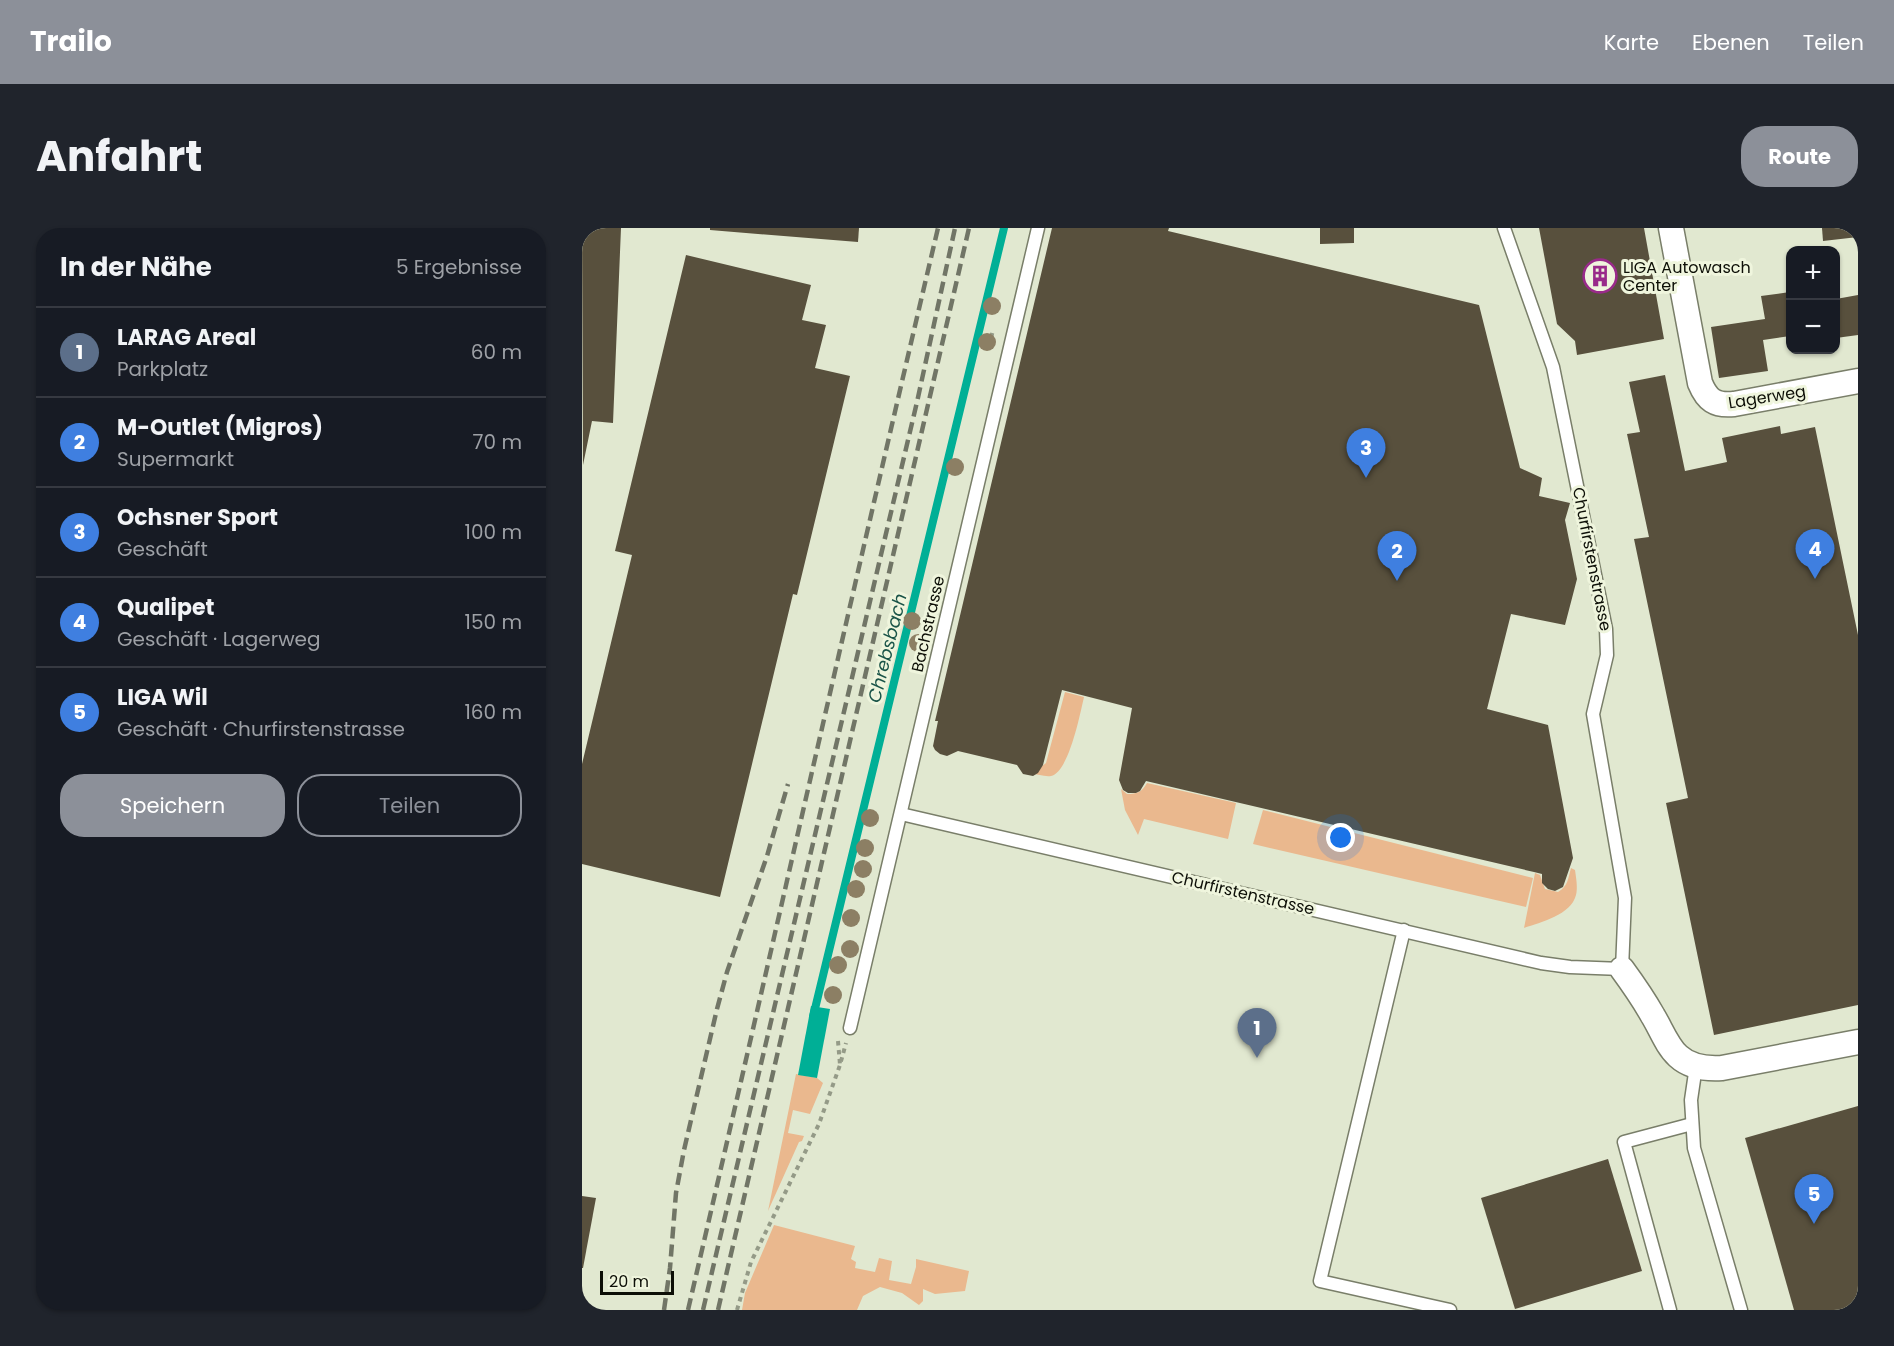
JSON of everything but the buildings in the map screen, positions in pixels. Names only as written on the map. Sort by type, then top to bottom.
[{"type":"street","name":"Lagerweg","points":[[1671,228],[1700,383],[1704,394],[1711,401],[1722,405],[1734,404],[1858,381]]},
{"type":"street","points":[[1622,969],[1647,1005],[1671,1048],[1678,1056],[1696,1066],[1709,1069],[1722,1068],[1858,1042]]},
{"type":"lane","name":"Bachstrasse","points":[[850,1028],[1038,228]]},
{"type":"lane","name":"Churfirstenstrasse","points":[[901,814],[1556,965],[1622,969],[1625,898],[1593,714],[1607,655],[1606,629],[1553,367],[1504,228]]},
{"type":"lane","points":[[1404,930],[1320,1281],[1450,1310]]},
{"type":"lane","points":[[1696,1066],[1690,1100],[1694,1148],[1742,1310]]},
{"type":"lane","points":[[1670,1310],[1624,1142],[1692,1124]]},
{"type":"path","points":[[737,1310],[751,1262],[819,1124],[840,1065],[850,1028]]},
{"type":"shaded area","points":[[1065,692],[1084,697],[1068,754],[1057,772],[1051,776],[1032,774],[1046,763]]},
{"type":"shaded area","points":[[1147,783],[1236,803],[1228,839],[1144,819],[1138,835],[1125,810],[1121,789],[1127,794],[1134,794]]},
{"type":"shaded area","points":[[1263,810],[1533,878],[1526,907],[1253,844]]},
{"type":"shaded area","points":[[1571,868],[1575,870],[1577,886],[1573,902],[1562,913],[1524,928],[1535,873],[1540,875],[1545,889],[1558,892],[1566,885]]},
{"type":"shaded area","points":[[796,1074],[817,1078],[823,1083],[810,1114],[793,1110],[788,1133],[804,1136],[799,1142],[768,1211]]},
{"type":"shaded area","points":[[774,1225],[855,1246],[851,1259],[856,1262],[855,1268],[875,1272],[879,1258],[892,1261],[889,1280],[911,1284],[916,1259],[969,1271],[965,1291],[935,1294],[923,1289],[923,1301],[919,1305],[902,1293],[880,1287],[863,1296],[857,1310],[742,1310],[745,1293]]},
{"type":"water","points":[[811,1006],[830,1009],[817,1078],[798,1075]]},
{"type":"waterway","name":"Chrebsbach","points":[[813,1017],[1004,228]]},
{"type":"railway","points":[[688,1310],[938,228]]},
{"type":"railway","points":[[703,1310],[917,402],[955,228]]},
{"type":"railway","points":[[718,1310],[969,228]]},
{"type":"railway","points":[[664,1310],[676,1193],[717,1009],[788,784]]},
{"type":"place","name":"LIGA Autowasch Center","points":[[1600,276]]},
{"type":"place","name":"Ochsner Sport","points":[[1366,478]]},
{"type":"place","name":"Qualipet","points":[[1815,579]]},
{"type":"place","name":"M-Outlet (Migros)","points":[[1397,581]]},
{"type":"place","name":"LARAG Areal","points":[[1257,1058]]},
{"type":"place","name":"LIGA Wil","points":[[1814,1224]]}]
